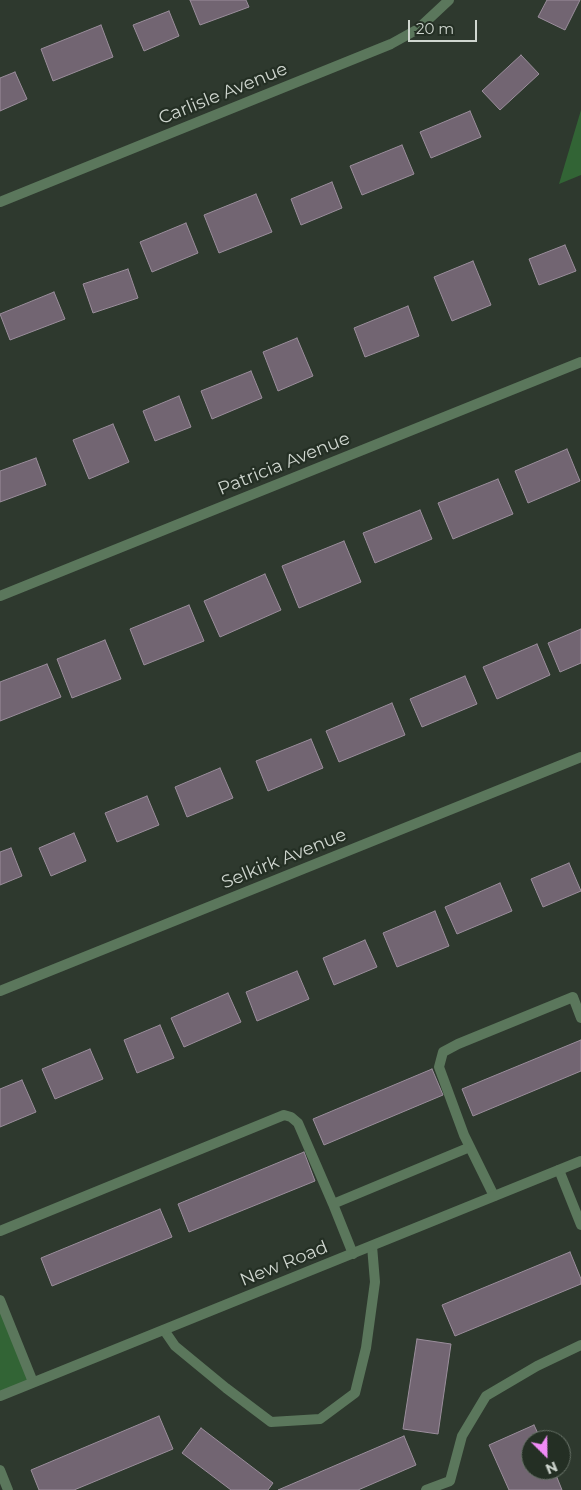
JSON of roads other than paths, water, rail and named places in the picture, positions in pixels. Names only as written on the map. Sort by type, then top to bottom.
[{"type":"street","name":"Carlisle Avenue","points":[[0,202],[391,44],[418,29],[449,0]]},
{"type":"street","name":"Patricia Avenue","points":[[0,596],[581,362]]},
{"type":"street","name":"Selkirk Avenue","points":[[0,991],[581,757]]},
{"type":"street","points":[[494,1196],[464,1135],[439,1067],[443,1052],[458,1044],[577,996],[581,1018]]},
{"type":"street","points":[[0,1231],[284,1115],[291,1117],[298,1124],[353,1254]]},
{"type":"street","points":[[333,1204],[470,1147]]},
{"type":"street","name":"New Road","points":[[0,1396],[581,1161]]},
{"type":"street","points":[[560,1170],[581,1225]]},
{"type":"street","points":[[164,1330],[175,1346],[271,1422],[320,1419],[355,1393],[366,1348],[375,1282],[372,1246]]},
{"type":"street","points":[[0,1300],[33,1382]]},
{"type":"street","points":[[426,1490],[452,1485],[462,1436],[486,1396],[537,1366],[581,1345]]},
{"type":"street","points":[[0,1470],[8,1490]]}]
